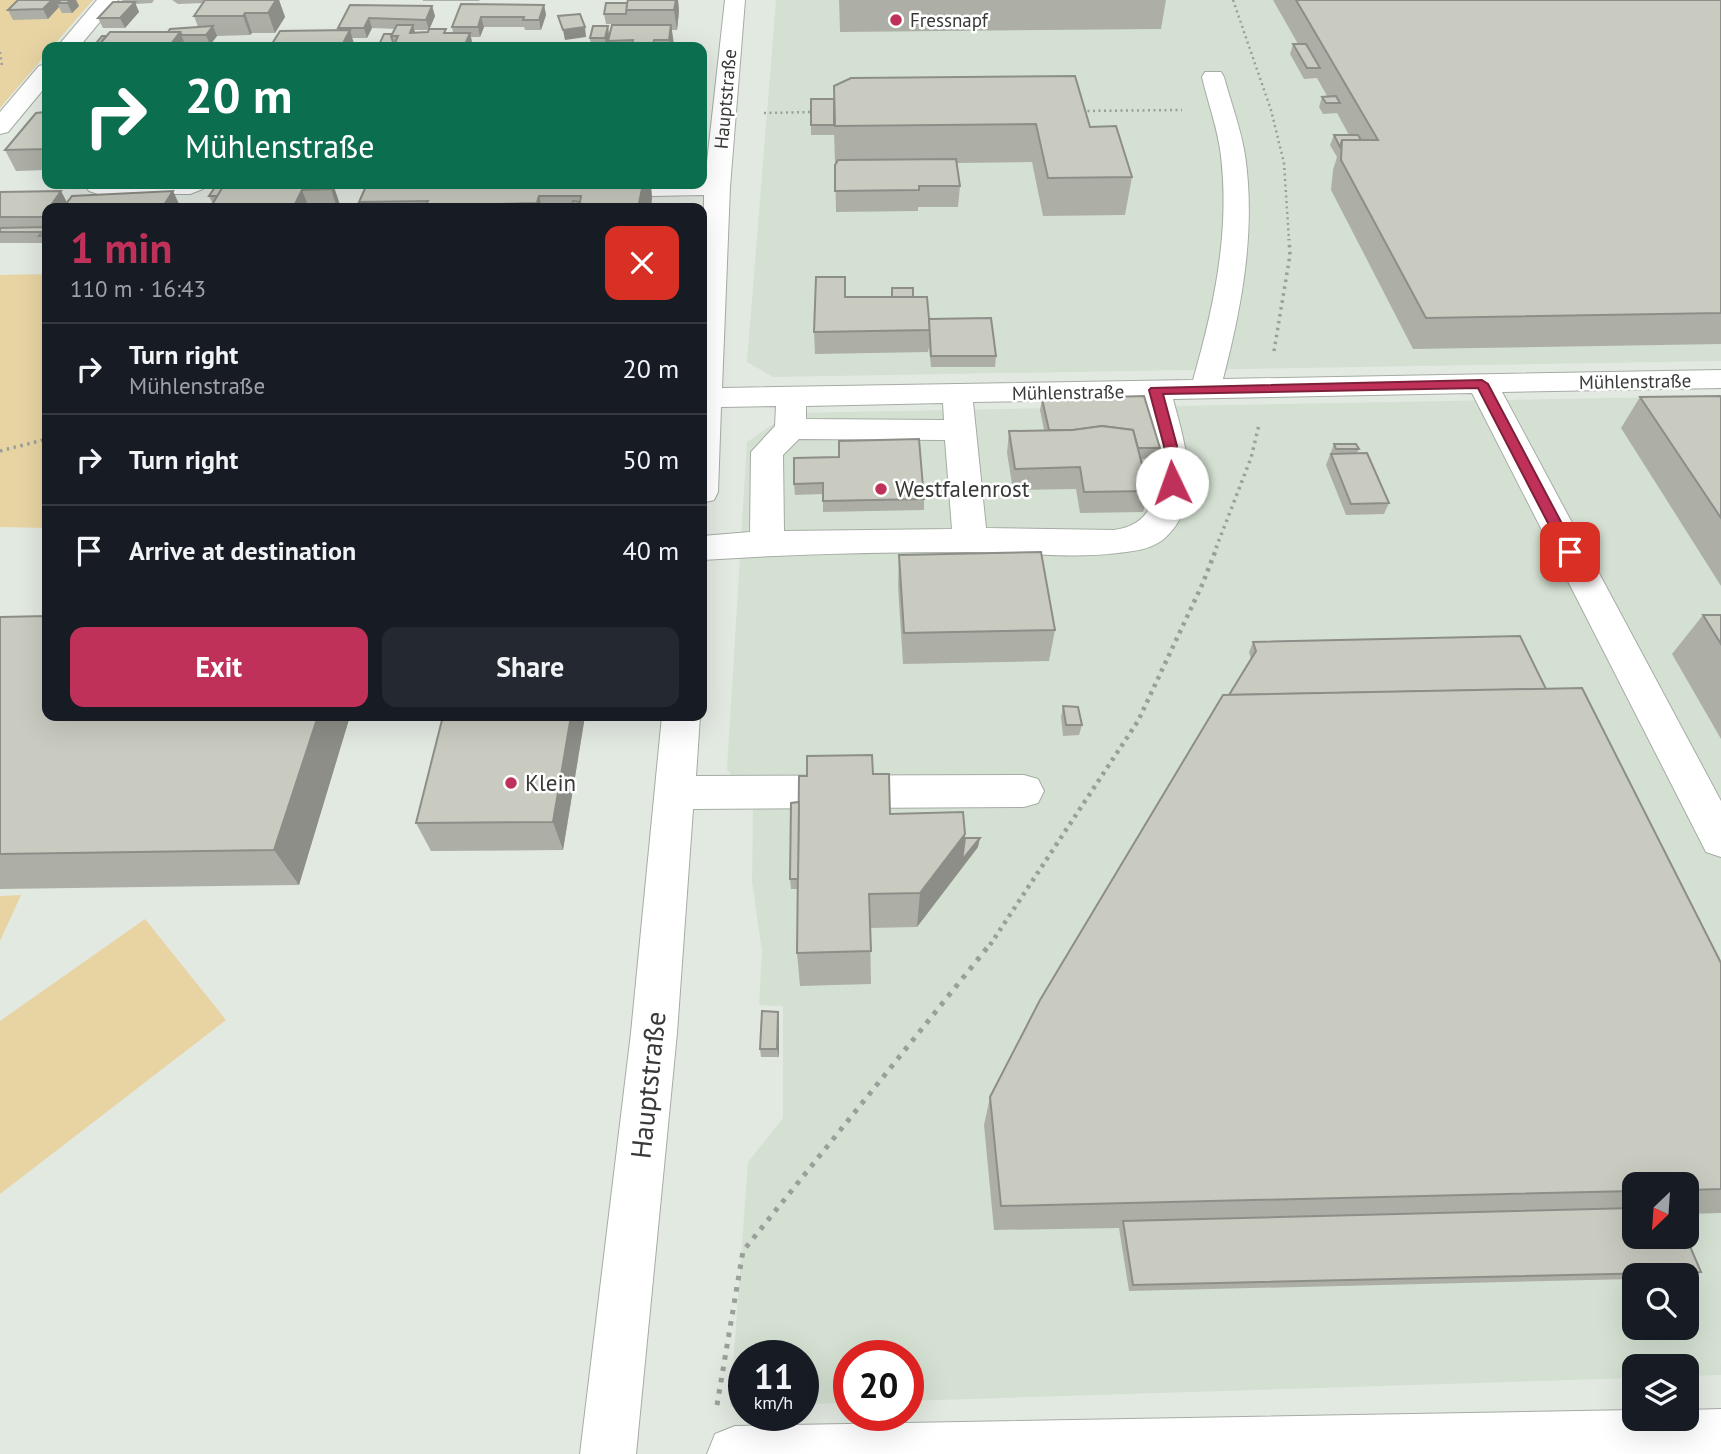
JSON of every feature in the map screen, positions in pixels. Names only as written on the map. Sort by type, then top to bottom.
[{"type":"street","points":[[72,42],[108,0]]},
{"type":"street","name":"Hauptstraße","points":[[707,414],[717,187],[712,140],[725,113],[714,82],[735,0]]},
{"type":"street","points":[[1205,390],[1220,338],[1236,246],[1233,155],[1213,77]]},
{"type":"street","points":[[0,127],[42,83]]},
{"type":"street","points":[[707,187],[717,187]]},
{"type":"street","name":"Mühlenstraße","points":[[708,398],[1721,379]]},
{"type":"street","points":[[1482,384],[1721,840]]},
{"type":"street","points":[[707,548],[767,543],[970,540],[1114,542],[1138,539],[1156,527],[1168,508],[1172,483],[1170,446],[1156,390]]},
{"type":"street","points":[[957,394],[970,540]]},
{"type":"street","points":[[790,397],[791,429]]},
{"type":"street","points":[[767,543],[767,452],[791,429],[960,430]]},
{"type":"street","name":"Hauptstraße","points":[[608,1454],[654,1034],[681,721]]},
{"type":"street","points":[[674,793],[1024,791]]},
{"type":"street","points":[[725,1435],[1181,1451],[1721,1437]]},
{"type":"path","points":[[0,52],[0,70]]},
{"type":"path","points":[[1079,111],[1221,110]]},
{"type":"path","points":[[725,113],[820,112]]},
{"type":"path","points":[[725,1435],[743,1251],[987,949],[1138,721],[1202,585],[1251,458],[1268,388]]},
{"type":"path","points":[[0,451],[42,440]]},
{"type":"shaded area","points":[[0,0],[93,0],[56,42],[42,42],[42,59],[0,108]]},
{"type":"shaded area","points":[[776,0],[1721,0],[1721,361],[773,377],[747,362]]},
{"type":"shaded area","points":[[42,274],[42,528],[0,527],[0,275]]},
{"type":"shaded area","points":[[1721,396],[1721,1375],[1699,1376],[1699,1354],[1622,1354],[1622,1378],[924,1400],[924,1340],[833,1340],[833,1403],[819,1404],[819,1340],[735,1340],[748,1162],[783,1118],[783,1006],[759,1005],[762,952],[752,882],[753,807],[727,769],[747,442],[789,413]]},
{"type":"shaded area","points":[[21,895],[0,941],[0,896]]},
{"type":"shaded area","points":[[145,919],[226,1020],[0,1194],[0,1021]]},
{"type":"building","points":[[18,0],[52,0],[43,9],[8,10]]},
{"type":"building","points":[[205,0],[276,0],[268,13],[194,16]]},
{"type":"building","points":[[628,0],[676,0],[674,10],[625,10]]},
{"type":"building","points":[[1296,0],[1721,0],[1721,313],[1426,318],[1341,160],[1342,140],[1378,140]]},
{"type":"building","points":[[113,2],[135,2],[120,18],[98,18]]},
{"type":"building","points":[[606,3],[627,3],[626,14],[604,14]]},
{"type":"building","points":[[461,4],[544,5],[539,20],[523,20],[524,17],[481,17],[478,27],[452,27]]},
{"type":"building","points":[[350,5],[432,6],[426,20],[369,18],[364,28],[338,28]]},
{"type":"building","points":[[580,14],[585,27],[563,30],[558,16]]},
{"type":"building","points":[[397,25],[413,25],[410,33],[446,29],[444,33],[470,33],[466,42],[395,42],[398,36],[391,36]]},
{"type":"building","points":[[612,25],[671,25],[669,40],[608,41]]},
{"type":"building","points":[[213,26],[206,35],[168,32],[170,29]]},
{"type":"building","points":[[593,26],[608,26],[605,38],[590,38]]},
{"type":"building","points":[[350,30],[344,42],[273,42],[280,31]]},
{"type":"building","points":[[110,32],[180,32],[172,42],[101,42]]},
{"type":"building","points":[[384,34],[392,34],[393,42],[380,42]]},
{"type":"building","points":[[1293,44],[1306,44],[1320,68],[1307,68]]},
{"type":"building","points":[[1075,76],[1090,127],[1116,126],[1132,177],[1048,178],[1036,124],[835,126],[834,86],[851,78]]},
{"type":"building","points":[[1336,96],[1340,103],[1326,103],[1322,97]]},
{"type":"building","points":[[811,99],[834,99],[834,125],[811,125]]},
{"type":"building","points":[[42,112],[42,149],[5,150],[36,113]]},
{"type":"building","points":[[1334,135],[1358,135],[1361,140],[1342,140],[1340,147]]},
{"type":"building","points":[[956,159],[960,186],[919,186],[919,190],[835,191],[835,165],[838,160]]},
{"type":"building","points":[[214,189],[222,189],[218,196],[209,196]]},
{"type":"building","points":[[222,189],[331,189],[302,190],[296,203],[213,203]]},
{"type":"building","points":[[365,189],[642,189],[639,203],[572,203],[580,202],[581,196],[539,196],[537,203],[359,202]]},
{"type":"building","points":[[61,191],[53,203],[42,203],[42,217],[0,217],[0,192]]},
{"type":"building","points":[[173,191],[165,203],[67,203],[72,196]]},
{"type":"building","points":[[42,227],[42,232],[0,232],[0,228]]},
{"type":"building","points":[[816,277],[845,277],[845,297],[927,297],[930,330],[814,332]]},
{"type":"building","points":[[892,288],[913,288],[913,297],[892,297]]},
{"type":"building","points":[[991,318],[996,356],[931,356],[929,319]]},
{"type":"building","points":[[1144,396],[1160,448],[1138,448],[1133,430],[1102,426],[1049,430],[1042,399]]},
{"type":"building","points":[[1640,397],[1721,398],[1721,518]]},
{"type":"building","points":[[1102,426],[1133,430],[1149,491],[1084,492],[1080,467],[1015,469],[1009,431],[1073,430]]},
{"type":"building","name":"Westfalenrost","points":[[919,439],[924,499],[823,501],[823,483],[794,484],[794,458],[839,457],[839,441]]},
{"type":"building","points":[[1334,444],[1356,444],[1359,449],[1336,449]]},
{"type":"building","points":[[1367,453],[1389,503],[1351,504],[1331,454]]},
{"type":"building","points":[[1041,552],[1055,630],[904,633],[899,555]]},
{"type":"building","points":[[1703,615],[1721,615],[1721,644]]},
{"type":"building","points":[[42,616],[42,721],[316,721],[274,850],[0,854],[0,617]]},
{"type":"building","points":[[1520,636],[1546,689],[1229,695],[1256,651],[1253,642]]},
{"type":"building","points":[[1582,688],[1721,963],[1721,1189],[1699,1190],[1699,1172],[1622,1172],[1622,1191],[1001,1206],[990,1097],[1040,1000],[1223,695]]},
{"type":"building","points":[[1063,706],[1078,707],[1082,725],[1066,725]]},
{"type":"building","name":"Klein","points":[[442,721],[570,721],[553,822],[416,823]]},
{"type":"building","points":[[872,755],[873,774],[889,774],[890,814],[963,812],[965,834],[920,893],[869,894],[871,951],[797,953],[799,776],[807,776],[807,756]]},
{"type":"building","points":[[799,802],[798,879],[790,879],[791,803]]},
{"type":"building","points":[[965,838],[980,838],[962,860]]},
{"type":"building","points":[[762,1011],[778,1012],[777,1049],[760,1049]]},
{"type":"building","points":[[1622,1208],[1622,1250],[1692,1250],[1697,1263],[1622,1263],[1622,1274],[1133,1285],[1123,1221]]},
{"type":"place","name":"Fressnapf","points":[[896,20]]},
{"type":"place","name":"Westfalenrost","points":[[881,489]]},
{"type":"place","name":"Klein","points":[[511,783]]},
{"type":"route","points":[[1172,483],[1170,446],[1156,390],[1482,384],[1570,552]]}]
